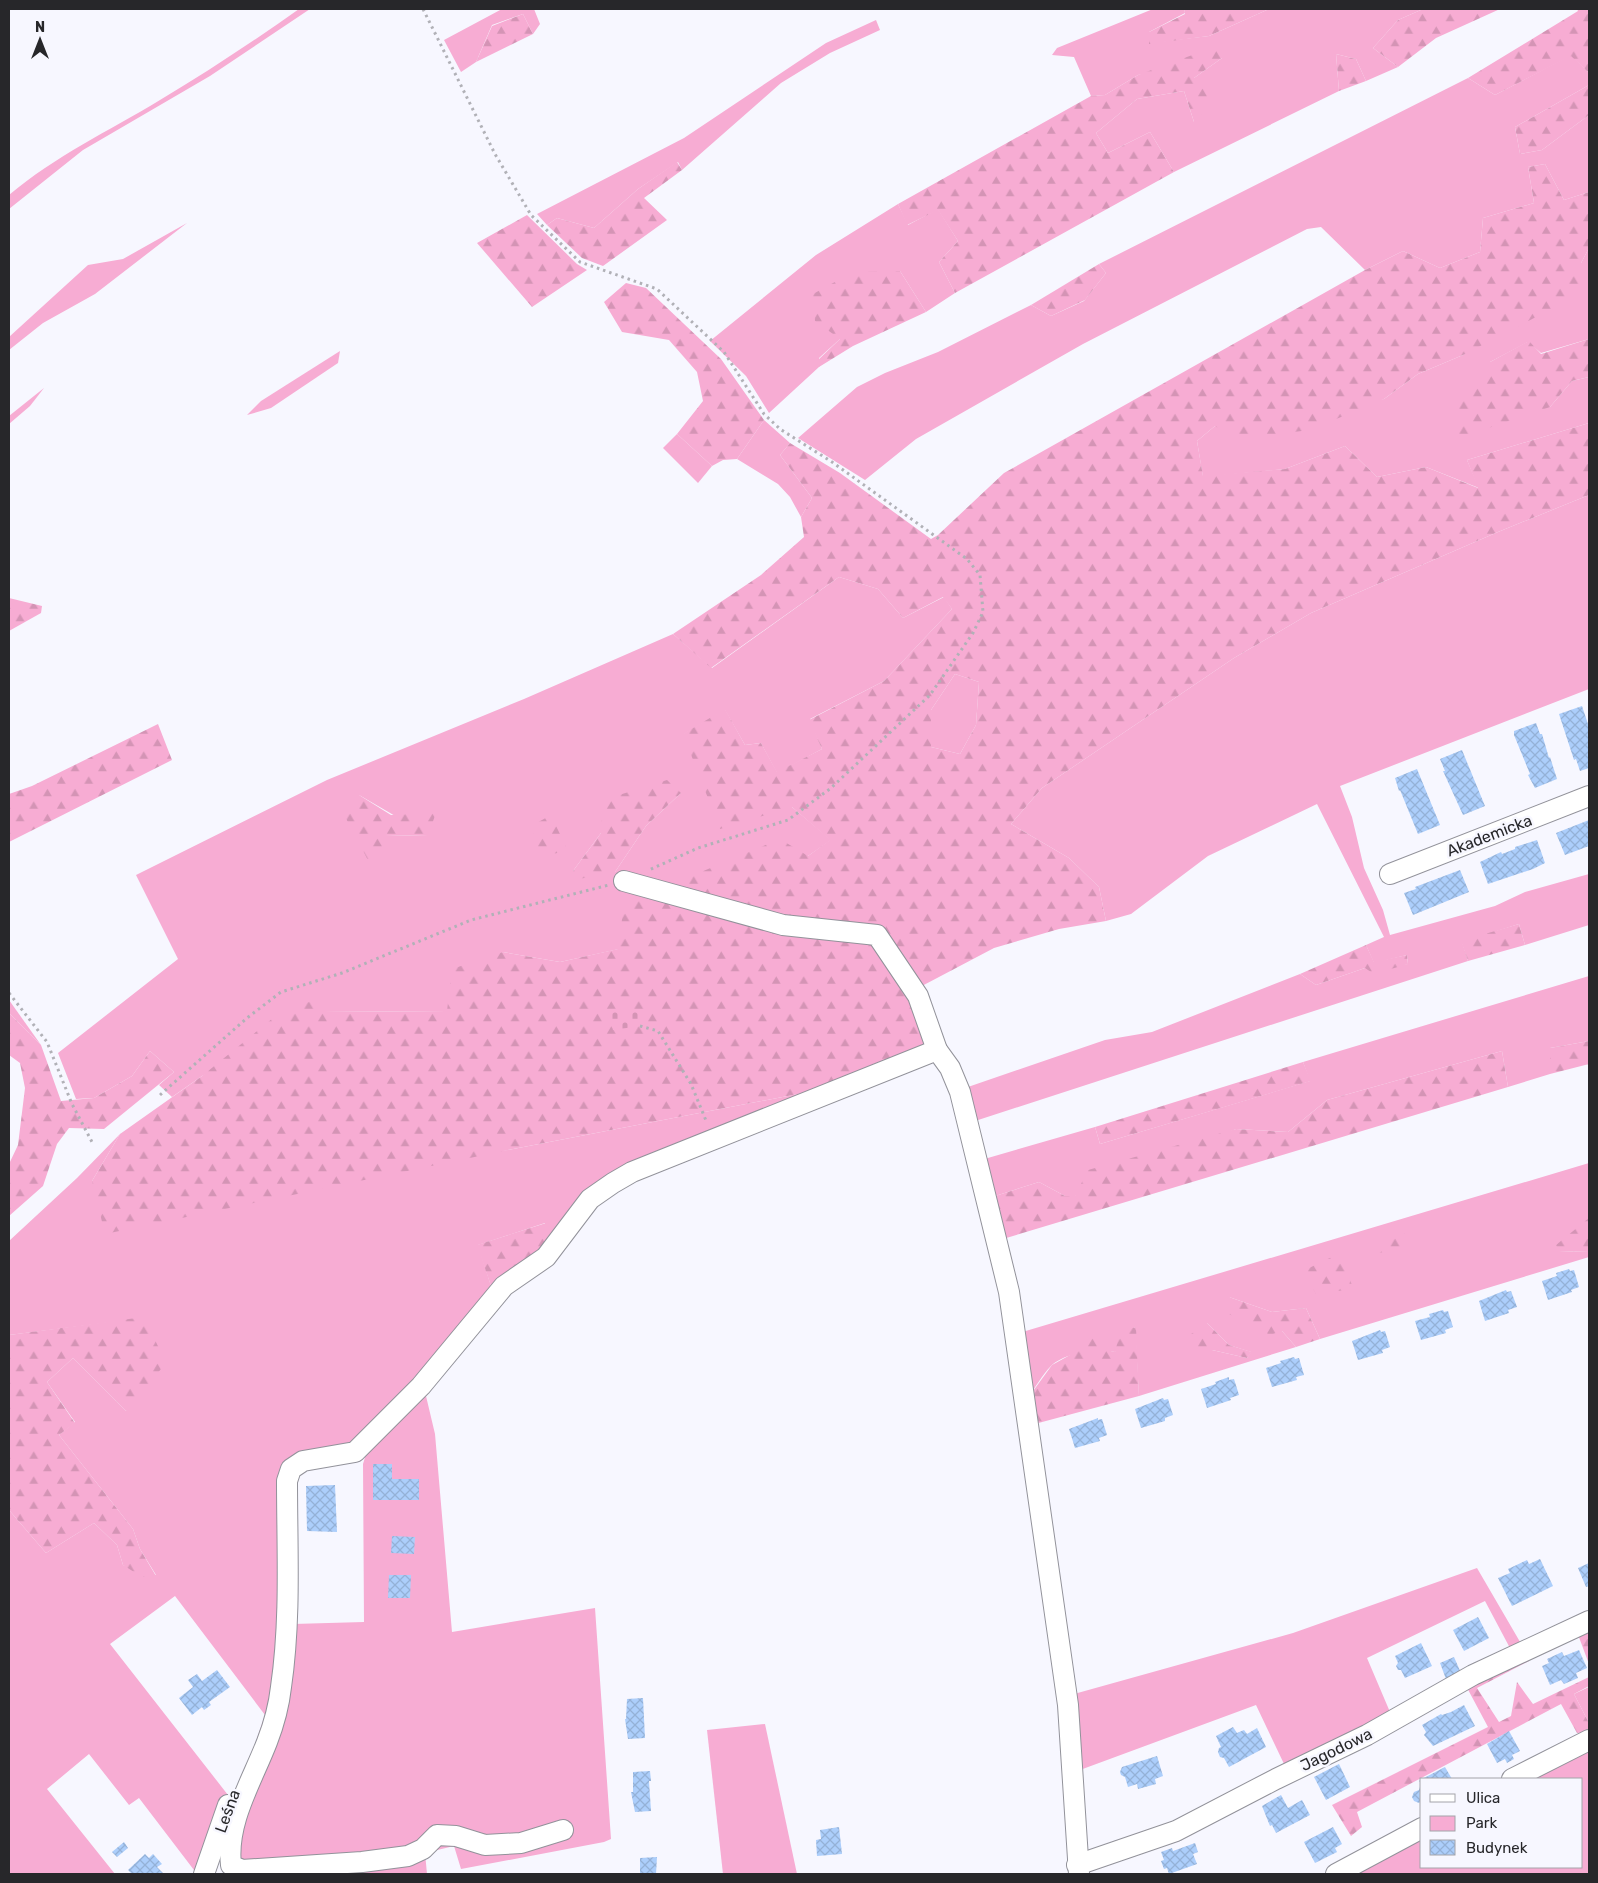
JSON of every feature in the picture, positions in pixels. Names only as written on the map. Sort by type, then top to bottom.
[{"type":"street","name":"Akademicka","points":[[1390,874],[1589,796]]},
{"type":"street","points":[[624,881],[783,925],[877,935],[918,996],[937,1050],[944,1057],[960,1092],[1009,1292],[1068,1705],[1078,1870]]},
{"type":"street","points":[[563,1830],[520,1843],[485,1845],[456,1836],[437,1835],[423,1849],[408,1856],[362,1862],[242,1870],[231,1865],[230,1852],[233,1832],[243,1800],[275,1718],[281,1687],[286,1636],[287,1481],[291,1469],[303,1461],[355,1452],[421,1386],[504,1286],[546,1257],[590,1199],[613,1183],[632,1172],[937,1050]]},
{"type":"street","name":"Jagodowa","points":[[1078,1870],[1176,1831],[1276,1779],[1367,1735],[1473,1675],[1589,1621]]},
{"type":"street","points":[[1514,1778],[1589,1740]]},
{"type":"street","name":"Leśna","points":[[204,1874],[220,1826],[251,1748]]},
{"type":"street","points":[[1336,1874],[1420,1829]]},
{"type":"path","points":[[160,1095],[247,1018],[281,992],[342,973],[471,920],[624,881],[698,848],[788,820],[831,788],[930,695],[973,633],[983,612],[980,575],[967,560],[832,462],[780,429],[764,414],[724,352],[657,289],[580,262],[531,215],[496,154],[423,9]]},
{"type":"path","points":[[9,993],[47,1042],[72,1104],[92,1142]]},
{"type":"path","points":[[640,1026],[658,1031],[692,1084],[713,1140]]},
{"type":"green space","points":[[299,9],[310,9],[210,76],[83,150],[9,209],[9,195],[45,168],[195,78]]},
{"type":"green space","points":[[502,9],[534,9],[540,24],[533,34],[523,14],[492,25],[476,62],[461,72],[444,40]]},
{"type":"green space","points":[[1153,9],[1184,9],[1185,13],[1149,32],[1149,43],[1209,36],[1269,9],[1423,9],[1398,20],[1373,48],[1398,67],[1366,81],[1356,59],[1336,54],[1339,91],[1174,172],[1150,132],[1108,153],[1096,133],[1137,99],[1184,91],[1194,122],[1194,78],[1222,58],[1138,75],[1105,95],[1091,96],[1074,57],[1052,55],[1057,48]]},
{"type":"green space","points":[[1184,9],[1269,9],[1209,36],[1149,44],[1149,32],[1185,14]]},
{"type":"green space","points":[[1423,9],[1500,9],[1436,38],[1398,67],[1373,48],[1398,20]]},
{"type":"green space","points":[[1577,9],[1589,9],[1589,73],[1571,56],[1495,95],[1468,78],[1578,11]]},
{"type":"green space","points":[[523,14],[533,34],[476,62],[492,26]]},
{"type":"green space","points":[[876,20],[880,30],[830,53],[781,83],[682,170],[678,162],[638,189],[594,228],[557,218],[547,225],[537,214],[684,138],[826,43]]},
{"type":"green space","points":[[1225,43],[1222,58],[1194,78],[1214,101],[1194,122],[1184,91],[1137,99],[1096,133],[1108,153],[1150,132],[1174,172],[955,293],[939,262],[958,241],[938,210],[907,225],[898,204],[1091,96],[1105,95],[1138,75]]},
{"type":"green space","points":[[1336,54],[1356,59],[1366,81],[1339,91]]},
{"type":"green space","points":[[1571,55],[1589,73],[1589,85],[1515,127],[1520,154],[1542,150],[1589,115],[1589,192],[1564,200],[1545,164],[1528,167],[1534,203],[1483,218],[1480,252],[1440,268],[1403,251],[1365,270],[1321,227],[1307,229],[1083,344],[916,439],[865,480],[798,438],[857,387],[885,373],[938,352],[1031,305],[1051,316],[1084,301],[1106,273],[1099,264],[1468,78],[1495,95]]},
{"type":"green space","points":[[1589,85],[1589,115],[1542,150],[1520,154],[1515,127]]},
{"type":"green space","points":[[677,162],[682,170],[644,198],[667,220],[603,266],[582,258],[547,225],[557,218],[594,228],[638,189]]},
{"type":"green space","points":[[1545,164],[1564,200],[1589,192],[1589,248],[1581,263],[1580,294],[1463,355],[1418,374],[1384,399],[1310,430],[1235,439],[1215,426],[1197,441],[1203,476],[1285,469],[1345,446],[1377,477],[1426,467],[1478,488],[1467,460],[1589,423],[1589,495],[1311,613],[1234,658],[1042,788],[1011,824],[1069,858],[1099,887],[1106,921],[1059,929],[994,948],[920,987],[930,1049],[834,1087],[508,1150],[105,1234],[92,1181],[120,1134],[202,1076],[278,1014],[314,1000],[325,1012],[447,1011],[452,969],[503,952],[560,962],[618,949],[624,904],[780,839],[808,856],[830,840],[792,807],[720,829],[683,734],[725,709],[745,745],[761,743],[777,772],[822,749],[809,720],[884,681],[952,609],[943,597],[903,618],[878,589],[839,577],[711,668],[673,634],[761,575],[804,537],[801,517],[812,498],[780,455],[790,443],[840,473],[931,539],[938,535],[1004,473],[1365,270],[1403,251],[1440,268],[1480,252],[1483,218],[1534,203],[1528,167]],"holes":[[[955,674],[979,682],[976,725],[960,754],[931,747],[931,710]]]},
{"type":"green space","points":[[898,204],[908,225],[938,209],[958,241],[939,262],[955,293],[926,312],[900,271],[840,339],[819,358],[819,367],[769,413],[746,376],[710,341],[816,255]]},
{"type":"green space","points":[[527,215],[577,264],[587,270],[532,307],[477,243]]},
{"type":"green space","points":[[187,223],[95,294],[43,323],[9,350],[9,337],[88,265],[123,259]]},
{"type":"green space","points":[[1589,248],[1589,339],[1541,353],[1528,342],[1490,362],[1550,407],[1572,381],[1589,377],[1589,423],[1467,460],[1479,488],[1426,467],[1377,477],[1345,446],[1285,469],[1203,477],[1197,441],[1215,426],[1384,399],[1418,374],[1463,355],[1581,263]]},
{"type":"green space","points":[[1099,264],[1106,273],[1085,300],[1051,316],[1031,305]]},
{"type":"green space","points":[[900,271],[926,312],[853,346],[819,367],[819,359],[840,339],[815,321],[813,294],[853,272]]},
{"type":"green space","points":[[626,283],[646,288],[721,359],[764,420],[737,459],[723,460],[712,466],[677,434],[703,401],[697,372],[669,340],[622,332],[604,302]]},
{"type":"green space","points":[[1589,339],[1589,377],[1572,381],[1550,407],[1459,438],[1454,405],[1489,378],[1490,362],[1529,341],[1541,354]]},
{"type":"green space","points":[[340,351],[338,363],[271,408],[247,415],[261,401]]},
{"type":"green space","points":[[44,388],[30,406],[9,424],[9,416]]},
{"type":"green space","points":[[764,420],[790,443],[780,455],[812,498],[801,517],[790,497],[778,484],[737,459]]},
{"type":"green space","points":[[677,434],[712,466],[698,483],[663,448]]},
{"type":"green space","points":[[1589,495],[1589,689],[1340,786],[1352,817],[1364,868],[1383,910],[1390,935],[1495,906],[1525,892],[1589,874],[1589,925],[1525,945],[1519,924],[1462,942],[1468,961],[972,1122],[965,1088],[1105,1040],[1152,1032],[1300,974],[1316,985],[1365,968],[1408,964],[1407,955],[1374,963],[1366,945],[1384,937],[1317,804],[1208,856],[1131,914],[1106,921],[1099,887],[1069,858],[1011,824],[1042,788],[1234,658],[1311,613]]},
{"type":"green space","points":[[839,577],[878,589],[903,618],[944,597],[952,609],[884,681],[810,719],[822,749],[777,773],[761,743],[745,745],[725,710],[684,734],[792,807],[831,840],[808,856],[619,949],[560,962],[503,952],[448,1011],[324,1012],[202,1076],[172,1097],[159,1085],[174,1072],[150,1051],[132,1076],[94,1098],[76,1099],[58,1053],[178,959],[136,875],[327,780],[524,699],[673,634],[712,668]],"holes":[[[681,793],[646,826],[615,872],[573,871],[601,833]],[[359,795],[428,835],[386,836]]]},
{"type":"green space","points":[[9,598],[42,606],[41,613],[9,631]]},
{"type":"green space","points":[[955,674],[979,682],[976,725],[960,754],[931,747],[931,710]]},
{"type":"green space","points":[[158,724],[172,760],[9,842],[9,794],[32,786]]},
{"type":"green space","points":[[667,780],[681,793],[646,826],[615,872],[579,879],[573,871],[601,833],[603,800]]},
{"type":"green space","points":[[359,795],[391,815],[436,813],[428,835],[386,836],[384,854],[370,864],[341,809]]},
{"type":"green space","points":[[551,815],[568,851],[536,857],[533,825]]},
{"type":"green space","points":[[1519,924],[1525,945],[1468,961],[1461,941]]},
{"type":"green space","points":[[1366,945],[1374,962],[1407,955],[1408,964],[1374,974],[1365,968],[1316,985],[1300,974]]},
{"type":"green space","points":[[1589,976],[1589,1041],[1550,1048],[1550,1074],[1508,1087],[1502,1051],[1327,1100],[1288,1132],[1236,1129],[1075,1196],[1065,1196],[1039,1182],[992,1197],[981,1160],[1095,1127],[1100,1144],[1310,1081],[1303,1062]]},
{"type":"green space","points":[[9,1000],[41,1045],[9,1013]]},
{"type":"green space","points":[[640,1009],[640,1026],[613,1030],[611,1012]]},
{"type":"green space","points":[[9,1013],[41,1045],[61,1101],[94,1098],[132,1076],[150,1051],[174,1072],[104,1129],[69,1128],[57,1144],[43,1186],[9,1216],[9,1164],[18,1145],[25,1088],[20,1063],[9,1055]]},
{"type":"green space","points":[[1589,1041],[1589,1064],[1550,1074],[1550,1048]]},
{"type":"green space","points":[[1502,1051],[1508,1087],[1003,1239],[992,1197],[1039,1182],[1065,1196],[1075,1196],[1088,1170],[1236,1129],[1288,1132],[1327,1100]]},
{"type":"green space","points":[[1303,1062],[1311,1081],[1100,1144],[1095,1127]]},
{"type":"green space","points":[[834,1087],[629,1167],[545,1246],[545,1223],[478,1245],[491,1286],[419,1381],[340,1458],[294,1473],[293,1624],[364,1622],[363,1464],[366,1454],[426,1396],[435,1434],[452,1632],[595,1608],[611,1839],[604,1842],[461,1869],[454,1846],[425,1853],[427,1874],[262,1874],[220,1847],[265,1715],[175,1596],[110,1644],[228,1795],[197,1874],[139,1798],[129,1805],[89,1754],[47,1789],[115,1874],[9,1874],[9,1510],[46,1553],[94,1523],[117,1545],[123,1565],[156,1575],[140,1549],[133,1529],[59,1435],[75,1422],[47,1382],[73,1358],[126,1411],[144,1318],[9,1335],[9,1241],[77,1178],[120,1134],[92,1181],[508,1150]]},
{"type":"green space","points":[[1589,1163],[1589,1219],[1559,1252],[1589,1251],[1589,1257],[1320,1339],[1306,1308],[1272,1312],[1229,1297],[1282,1331],[1296,1347],[1139,1396],[1135,1327],[1115,1352],[1082,1353],[1064,1357],[1057,1361],[1045,1373],[1028,1398],[1019,1333]],"holes":[[[1207,1323],[1229,1345],[1251,1352],[1247,1358],[1212,1350]]]},
{"type":"green space","points":[[1589,1218],[1589,1251],[1559,1252],[1556,1245]]},
{"type":"green space","points":[[546,1223],[545,1246],[491,1286],[477,1245]]},
{"type":"green space","points":[[1403,1229],[1408,1248],[1378,1253],[1375,1242]]},
{"type":"green space","points":[[1342,1252],[1353,1289],[1316,1294],[1303,1271]]},
{"type":"green space","points":[[1229,1297],[1272,1312],[1306,1308],[1320,1339],[1296,1347],[1282,1331],[1270,1335],[1225,1312]]},
{"type":"green space","points":[[144,1317],[166,1363],[126,1411],[73,1358],[47,1382],[75,1423],[59,1435],[133,1529],[140,1549],[156,1576],[142,1577],[123,1565],[117,1545],[94,1523],[46,1553],[9,1510],[9,1335]]},
{"type":"green space","points":[[1207,1323],[1229,1345],[1252,1352],[1247,1358],[1212,1350],[1198,1360],[1181,1341]]},
{"type":"green space","points":[[1136,1327],[1139,1396],[1031,1425],[1028,1398],[1052,1365],[1070,1355],[1077,1336],[1097,1333],[1106,1350],[1115,1352],[1120,1332]]},
{"type":"green space","points":[[1477,1568],[1523,1647],[1511,1650],[1485,1601],[1367,1658],[1390,1712],[1285,1766],[1256,1705],[1080,1770],[1074,1694],[1293,1633]]},
{"type":"green space","points":[[1589,1627],[1589,1664],[1577,1632]]},
{"type":"green space","points":[[1526,1655],[1529,1661],[1477,1688],[1499,1722],[1511,1716],[1517,1682],[1533,1704],[1589,1677],[1589,1686],[1574,1694],[1589,1723],[1589,1732],[1577,1733],[1561,1704],[1357,1812],[1362,1827],[1351,1836],[1332,1805],[1488,1727],[1465,1684]]},
{"type":"green space","points":[[1589,1687],[1589,1723],[1574,1694]]},
{"type":"green space","points":[[765,1724],[797,1874],[723,1874],[707,1730]]},
{"type":"green space","points":[[1589,1745],[1589,1874],[1349,1874],[1420,1835],[1420,1868],[1583,1868],[1583,1778],[1524,1778]]},
{"type":"building","points":[[1582,706],[1589,727],[1589,768],[1580,771],[1576,759],[1574,760],[1559,714]]},
{"type":"building","points":[[1536,723],[1540,734],[1542,734],[1557,779],[1535,788],[1528,775],[1530,774],[1514,731]]},
{"type":"building","points":[[1462,750],[1485,806],[1463,815],[1443,771],[1445,771],[1440,759]]},
{"type":"building","points":[[1417,769],[1440,825],[1418,834],[1395,778]]},
{"type":"building","points":[[1589,820],[1589,846],[1565,855],[1556,833]]},
{"type":"building","points":[[1537,840],[1545,863],[1488,884],[1480,862],[1501,852],[1502,854],[1515,849],[1515,847]]},
{"type":"building","points":[[1460,870],[1469,892],[1413,915],[1404,893]]},
{"type":"building","points":[[1569,1269],[1570,1271],[1574,1270],[1579,1287],[1571,1290],[1572,1292],[1548,1300],[1542,1281],[1557,1276],[1556,1273]]},
{"type":"building","points":[[1506,1290],[1507,1292],[1511,1291],[1517,1307],[1508,1310],[1509,1313],[1485,1321],[1479,1301]]},
{"type":"building","points":[[1443,1310],[1444,1312],[1448,1311],[1453,1327],[1445,1330],[1446,1333],[1421,1340],[1415,1321],[1430,1317],[1429,1314]]},
{"type":"building","points":[[1380,1330],[1381,1332],[1385,1331],[1390,1347],[1382,1350],[1383,1353],[1358,1360],[1352,1341]]},
{"type":"building","points":[[1294,1357],[1295,1359],[1299,1358],[1304,1375],[1296,1377],[1297,1380],[1272,1387],[1266,1368]]},
{"type":"building","points":[[1229,1377],[1229,1380],[1234,1379],[1239,1395],[1230,1398],[1231,1400],[1207,1408],[1201,1389]]},
{"type":"building","points":[[1163,1398],[1164,1400],[1168,1399],[1173,1415],[1165,1418],[1165,1421],[1141,1428],[1135,1409]]},
{"type":"building","points":[[1098,1418],[1098,1420],[1102,1419],[1107,1435],[1099,1438],[1100,1441],[1075,1448],[1069,1429]]},
{"type":"building","points":[[373,1464],[392,1464],[392,1479],[419,1479],[419,1500],[373,1500]]},
{"type":"building","points":[[335,1485],[337,1532],[307,1531],[306,1486]]},
{"type":"building","points":[[392,1536],[415,1537],[414,1554],[391,1553]]},
{"type":"building","points":[[1540,1559],[1553,1586],[1512,1606],[1498,1578],[1510,1573],[1508,1569],[1527,1560],[1529,1564]]},
{"type":"building","points":[[1589,1563],[1589,1586],[1586,1587],[1578,1568]]},
{"type":"building","points":[[389,1575],[411,1575],[410,1598],[388,1598]]},
{"type":"building","points":[[1478,1617],[1489,1638],[1464,1651],[1453,1630]]},
{"type":"building","points":[[1421,1643],[1432,1666],[1405,1678],[1401,1670],[1398,1670],[1396,1666],[1398,1663],[1395,1656]]},
{"type":"building","points":[[1579,1650],[1587,1668],[1576,1673],[1578,1678],[1564,1684],[1561,1680],[1550,1685],[1542,1666],[1549,1663],[1547,1659],[1562,1652],[1564,1656]]},
{"type":"building","points":[[1454,1657],[1461,1673],[1446,1679],[1440,1663]]},
{"type":"building","points":[[217,1670],[230,1687],[209,1702],[211,1705],[204,1710],[202,1707],[192,1715],[179,1698],[193,1687],[188,1680],[197,1674],[202,1681]]},
{"type":"building","points":[[643,1698],[645,1738],[628,1739],[625,1719],[627,1699]]},
{"type":"building","points":[[1464,1705],[1475,1726],[1433,1746],[1424,1735],[1426,1732],[1422,1725],[1441,1714],[1451,1712]]},
{"type":"building","points":[[1233,1727],[1237,1733],[1244,1730],[1247,1734],[1257,1728],[1266,1747],[1229,1767],[1224,1758],[1220,1757],[1218,1752],[1221,1747],[1216,1736]]},
{"type":"building","points":[[1509,1731],[1520,1751],[1512,1755],[1514,1759],[1507,1763],[1505,1759],[1497,1763],[1487,1744]]},
{"type":"building","points":[[1157,1756],[1163,1776],[1155,1779],[1156,1784],[1138,1789],[1137,1784],[1128,1787],[1125,1777],[1120,1772],[1122,1767]]},
{"type":"building","points":[[1339,1764],[1350,1787],[1326,1800],[1314,1777]]},
{"type":"building","points":[[1445,1767],[1451,1778],[1424,1778]]},
{"type":"building","points":[[650,1771],[651,1811],[635,1812],[631,1792],[633,1792],[633,1772]]},
{"type":"building","points":[[1420,1786],[1419,1803],[1414,1801],[1412,1797],[1414,1792],[1419,1790]]},
{"type":"building","points":[[1281,1795],[1288,1808],[1302,1800],[1310,1815],[1276,1833],[1272,1825],[1270,1826],[1262,1806]]},
{"type":"building","points":[[839,1827],[842,1854],[817,1856],[816,1840],[821,1839],[820,1830]]},
{"type":"building","points":[[1333,1827],[1342,1844],[1335,1848],[1337,1852],[1315,1863],[1304,1842]]},
{"type":"building","points":[[124,1842],[128,1848],[117,1857],[112,1852]]},
{"type":"building","points":[[1195,1843],[1198,1852],[1193,1854],[1197,1864],[1169,1874],[1167,1868],[1164,1869],[1161,1861],[1164,1860],[1161,1852],[1172,1848],[1173,1851]]},
{"type":"building","points":[[145,1854],[149,1858],[153,1854],[162,1864],[157,1867],[164,1874],[132,1874],[128,1870]]},
{"type":"building","points":[[657,1857],[656,1874],[640,1874],[640,1858]]}]
